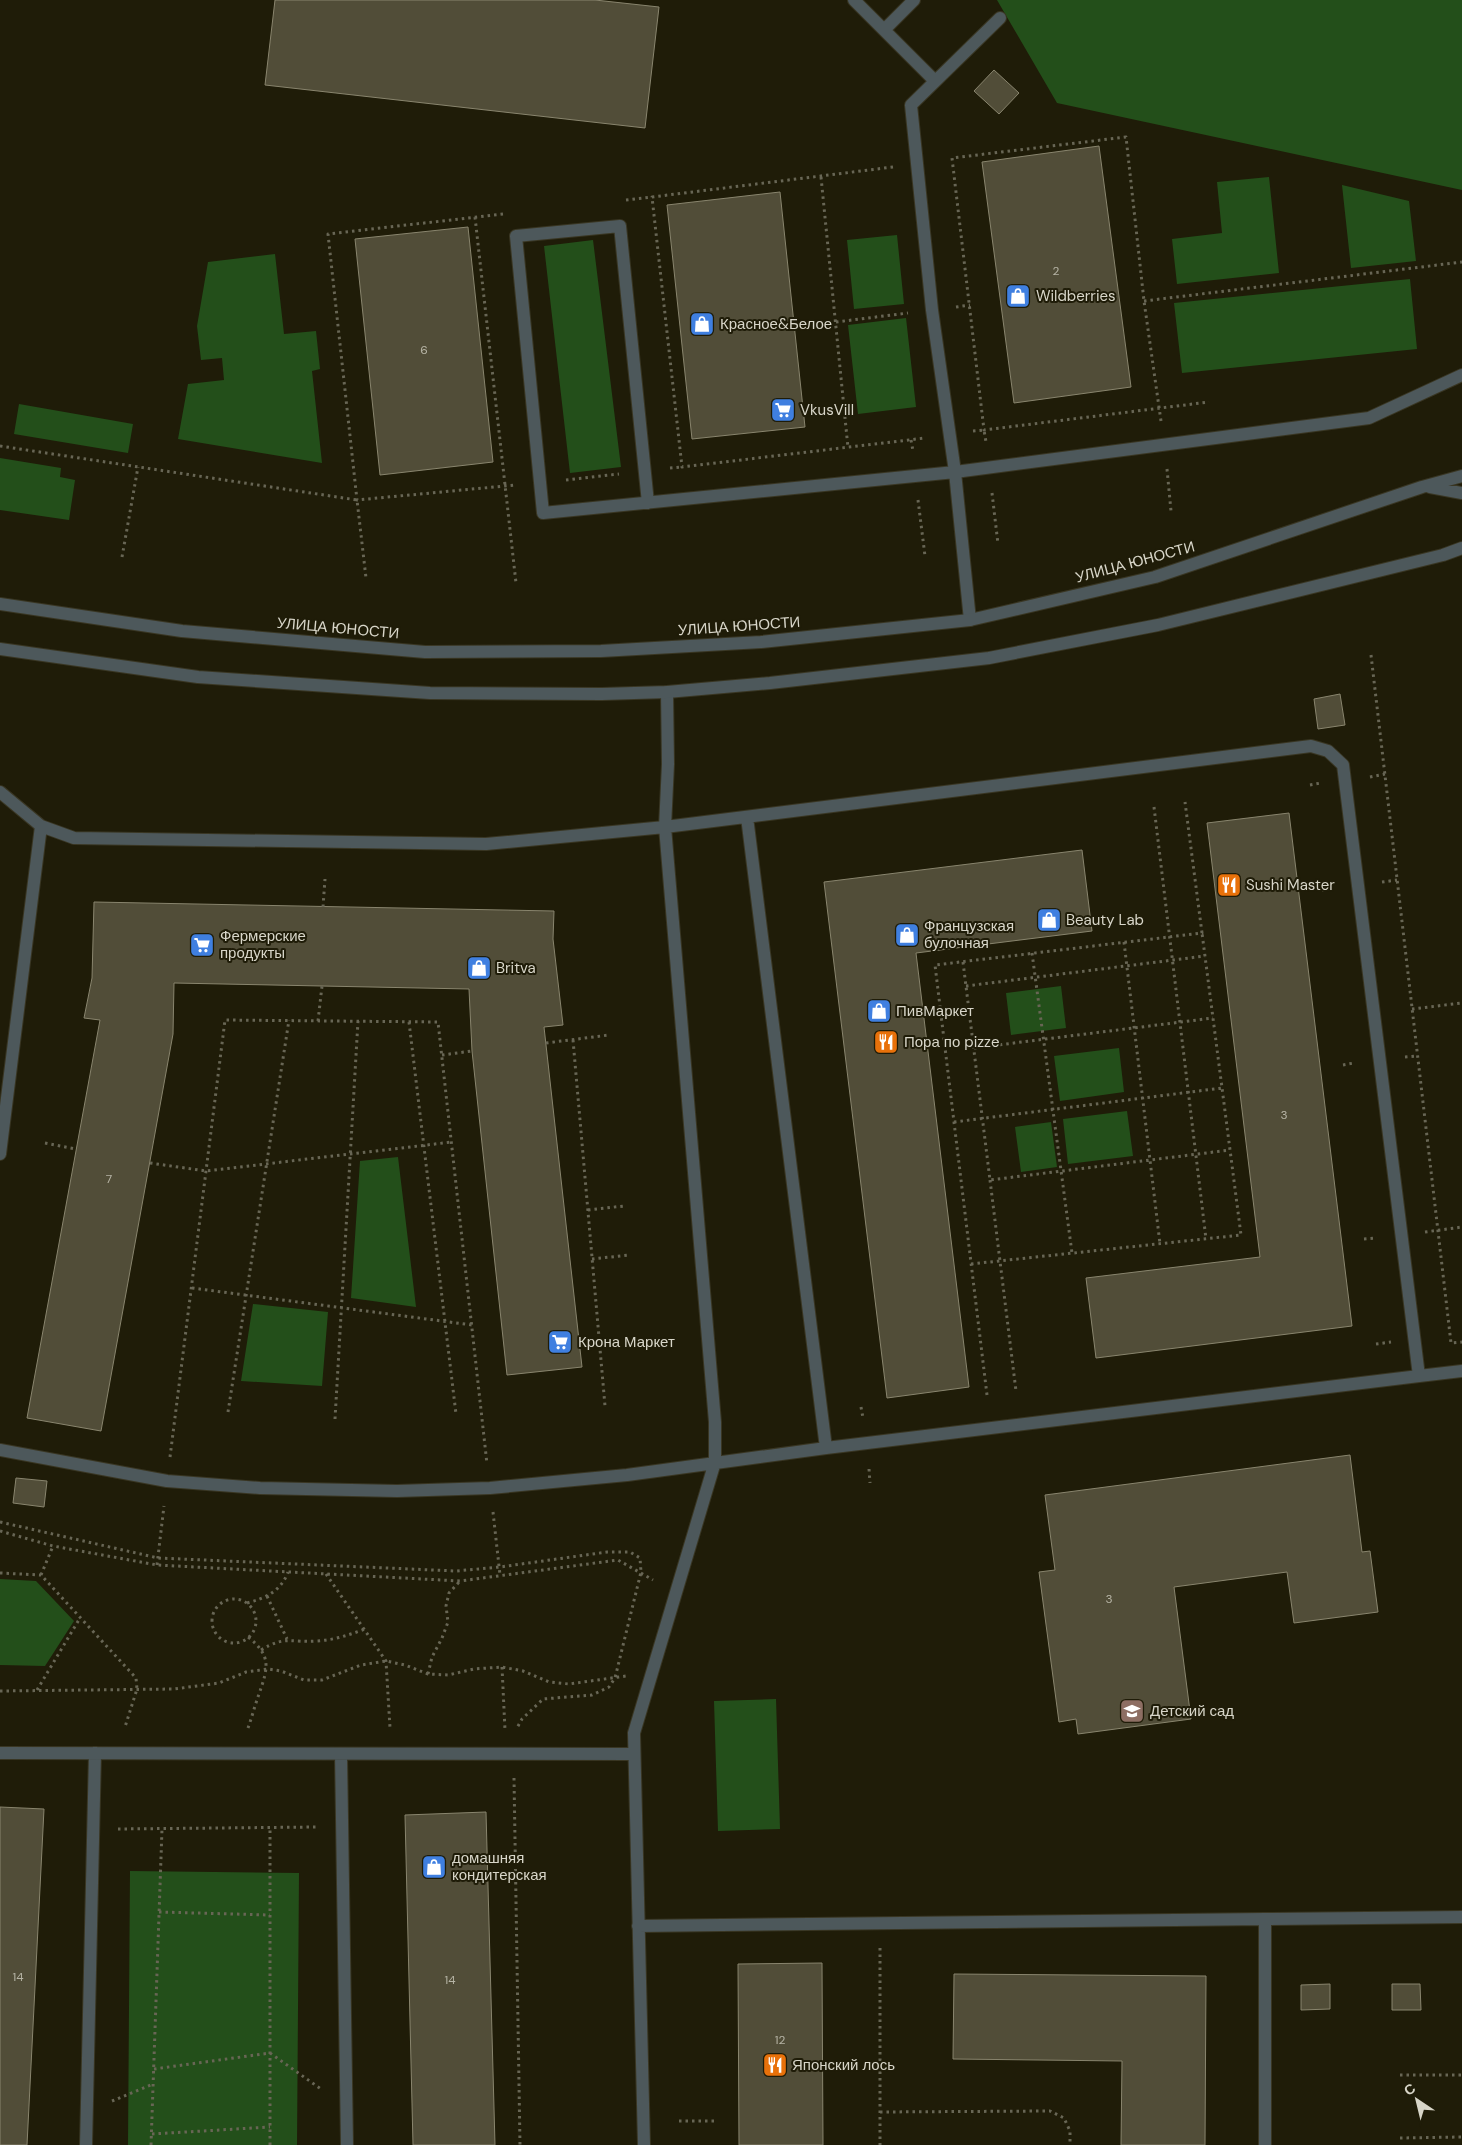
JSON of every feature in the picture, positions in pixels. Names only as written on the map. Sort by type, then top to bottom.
[{"type":"street","points":[[854,0],[935,81]]},
{"type":"street","points":[[884,30],[914,0]]},
{"type":"street","points":[[970,620],[955,472],[948,435],[932,310],[911,105],[1000,18]]},
{"type":"street","points":[[648,503],[620,226],[516,236],[543,513],[648,503],[955,472],[1369,418],[1462,375]]},
{"type":"street","name":"УЛИЦА ЮНОСТИ","points":[[0,604],[182,631],[425,652],[601,651],[761,642],[970,620],[1155,577],[1422,487],[1462,476]]},
{"type":"street","points":[[1422,487],[1462,493]]},
{"type":"street","points":[[1443,555],[1462,543]]},
{"type":"street","points":[[0,649],[198,677],[420,692],[602,694],[668,692],[770,684],[989,658],[1158,625],[1443,555],[1462,548]]},
{"type":"street","points":[[644,2145],[634,1733],[715,1462],[715,1422],[665,826],[668,764],[668,692]]},
{"type":"street","points":[[0,792],[41,826],[74,838],[486,844],[665,826],[1311,746],[1328,751],[1343,765],[1419,1376]]},
{"type":"street","points":[[747,816],[826,1448]]},
{"type":"street","points":[[0,1154],[41,826]]},
{"type":"street","points":[[0,1450],[167,1481],[260,1488],[378,1491],[490,1488],[626,1475],[826,1448],[1462,1371]]},
{"type":"street","points":[[0,1753],[634,1754]]},
{"type":"street","points":[[86,2145],[95,1753]]},
{"type":"street","points":[[341,1754],[347,2145]]},
{"type":"street","points":[[638,1926],[1462,1917]]},
{"type":"street","points":[[1265,1919],[1265,2145]]},
{"type":"path","points":[[622,200],[821,177],[952,158],[1126,137],[1144,301],[1171,511]]},
{"type":"path","points":[[952,158],[998,544]]},
{"type":"path","points":[[821,177],[848,448]]},
{"type":"path","points":[[652,197],[682,467],[1210,402]]},
{"type":"path","points":[[366,578],[328,234],[504,214]]},
{"type":"path","points":[[475,217],[516,583]]},
{"type":"path","points":[[1144,301],[1462,262]]},
{"type":"path","points":[[836,322],[970,305]]},
{"type":"path","points":[[0,446],[357,500]]},
{"type":"path","points":[[122,557],[138,466]]},
{"type":"path","points":[[1371,655],[1451,1344],[1462,1342]]},
{"type":"path","points":[[971,1264],[1241,1235],[1184,802]]},
{"type":"path","points":[[1154,807],[1206,1239]]},
{"type":"path","points":[[323,907],[325,879]]},
{"type":"path","points":[[986,1395],[935,964],[1202,933]]},
{"type":"path","points":[[1124,942],[1160,1244]]},
{"type":"path","points":[[1032,953],[1072,1253]]},
{"type":"path","points":[[966,986],[1205,956]]},
{"type":"path","points":[[963,961],[1016,1391]]},
{"type":"path","points":[[318,1021],[322,986]]},
{"type":"path","points":[[1412,1010],[1462,1003]]},
{"type":"path","points":[[974,1048],[1213,1018]]},
{"type":"path","points":[[157,1565],[225,1020],[438,1022],[500,1575]]},
{"type":"path","points":[[228,1412],[289,1020]]},
{"type":"path","points":[[335,1420],[358,1021]]},
{"type":"path","points":[[409,1022],[456,1414]]},
{"type":"path","points":[[546,1043],[609,1035]]},
{"type":"path","points":[[573,1040],[605,1406]]},
{"type":"path","points":[[442,1055],[472,1051]]},
{"type":"path","points":[[954,1122],[1222,1088]]},
{"type":"path","points":[[45,1142],[76,1149]]},
{"type":"path","points":[[150,1163],[206,1171],[452,1142]]},
{"type":"path","points":[[990,1180],[1230,1150]]},
{"type":"path","points":[[588,1210],[624,1206]]},
{"type":"path","points":[[592,1259],[629,1255]]},
{"type":"path","points":[[192,1288],[472,1324]]},
{"type":"path","points":[[0,1522],[158,1558],[456,1571],[500,1567],[607,1552],[630,1552],[640,1558],[640,1572],[615,1678],[609,1687],[592,1695],[543,1699],[522,1719],[514,1733],[520,2145]]},
{"type":"path","points":[[0,1531],[53,1546],[157,1565],[460,1581],[618,1560],[660,1585]]},
{"type":"path","points":[[41,1575],[53,1546]]},
{"type":"path","points":[[247,1603],[275,1592],[284,1583],[288,1572]]},
{"type":"path","points":[[0,1573],[41,1575],[136,1678],[137,1689],[124,1732]]},
{"type":"path","points":[[326,1574],[386,1661],[391,1736]]},
{"type":"path","points":[[428,1674],[432,1657],[448,1622],[446,1606],[449,1593],[460,1581]]},
{"type":"path","points":[[266,1596],[287,1639]]},
{"type":"path","points":[[229,1599],[238,1599],[247,1603],[253,1611],[256,1620],[254,1630],[248,1637],[239,1642],[229,1642],[220,1638],[214,1631],[212,1621],[214,1612],[220,1604],[229,1599]]},
{"type":"path","points":[[36,1690],[80,1618]]},
{"type":"path","points":[[261,1650],[275,1641],[287,1639],[315,1641],[342,1638],[365,1629]]},
{"type":"path","points":[[246,1732],[268,1669],[265,1656],[248,1637]]},
{"type":"path","points":[[0,1691],[174,1689],[219,1683],[246,1672],[268,1669],[282,1671],[304,1680],[322,1680],[360,1665],[386,1661],[405,1665],[428,1674],[448,1675],[474,1669],[502,1667],[523,1671],[548,1682],[569,1684],[629,1676]]},
{"type":"path","points":[[502,1667],[505,1733]]},
{"type":"path","points":[[93,1830],[342,1826]]},
{"type":"path","points":[[270,1827],[270,2145]]},
{"type":"path","points":[[151,2145],[162,1829]]},
{"type":"path","points":[[159,1912],[270,1915]]},
{"type":"path","points":[[880,1948],[880,2145]]},
{"type":"path","points":[[154,2069],[270,2053],[346,2106]]},
{"type":"path","points":[[1400,2076],[1462,2075]]},
{"type":"path","points":[[87,2112],[153,2084]]},
{"type":"path","points":[[880,2112],[1050,2111],[1064,2118],[1070,2131],[1070,2145]]},
{"type":"path","points":[[679,2121],[717,2121]]},
{"type":"path","points":[[152,2134],[270,2127]]},
{"type":"path","points":[[1400,2138],[1462,2137]]},
{"type":"green space","points":[[997,0],[1462,0],[1462,190],[1057,103]]},
{"type":"green space","points":[[1269,177],[1279,273],[1177,284],[1172,239],[1222,233],[1217,182]]},
{"type":"green space","points":[[1342,185],[1409,201],[1416,261],[1351,268]]},
{"type":"green space","points":[[897,235],[904,304],[854,309],[847,240]]},
{"type":"green space","points":[[593,240],[621,467],[570,473],[544,246]]},
{"type":"green space","points":[[275,254],[284,334],[316,331],[320,369],[312,371],[322,463],[178,439],[188,384],[224,380],[222,358],[201,360],[197,326],[208,262]]},
{"type":"green space","points":[[1410,279],[1417,349],[1182,373],[1174,303]]},
{"type":"green space","points":[[906,318],[916,407],[858,414],[848,325]]},
{"type":"green space","points":[[19,404],[133,424],[128,453],[14,434]]},
{"type":"green space","points":[[0,458],[61,468],[60,477],[75,480],[69,520],[0,510]]},
{"type":"green space","points":[[1061,986],[1066,1028],[1011,1035],[1006,993]]},
{"type":"green space","points":[[1119,1048],[1124,1092],[1060,1101],[1054,1056]]},
{"type":"green space","points":[[1127,1111],[1133,1156],[1068,1164],[1063,1119]]},
{"type":"green space","points":[[1051,1122],[1057,1167],[1021,1172],[1015,1127]]},
{"type":"green space","points":[[398,1157],[416,1307],[351,1298],[360,1161]]},
{"type":"green space","points":[[253,1304],[328,1312],[322,1386],[241,1381]]},
{"type":"green space","points":[[0,1579],[36,1581],[74,1621],[45,1666],[0,1665]]},
{"type":"green space","points":[[776,1699],[780,1829],[718,1831],[714,1701]]},
{"type":"green space","points":[[130,1871],[299,1873],[297,2145],[128,2145]]},
{"type":"building","points":[[275,0],[595,0],[659,7],[645,128],[265,85]]},
{"type":"building","points":[[994,70],[1019,93],[999,114],[974,91]]},
{"type":"building","points":[[1099,146],[1131,387],[1014,403],[982,162]]},
{"type":"building","points":[[780,192],[805,427],[692,439],[667,205]]},
{"type":"building","points":[[468,227],[493,462],[380,475],[355,239]]},
{"type":"building","points":[[1340,694],[1345,725],[1318,729],[1314,699]]},
{"type":"building","points":[[1289,813],[1352,1326],[1096,1358],[1086,1278],[1260,1257],[1207,823]]},
{"type":"building","points":[[1082,850],[1092,931],[916,953],[969,1387],[887,1398],[824,882]]},
{"type":"building","points":[[94,902],[554,911],[553,939],[563,1025],[544,1027],[582,1367],[507,1375],[472,1051],[469,989],[174,983],[173,1034],[101,1431],[27,1418],[100,1020],[84,1018],[92,978]]},
{"type":"building","points":[[1350,1455],[1362,1552],[1370,1551],[1378,1612],[1294,1623],[1287,1572],[1174,1587],[1191,1719],[1078,1734],[1076,1719],[1059,1722],[1039,1572],[1055,1570],[1045,1495]]},
{"type":"building","points":[[16,1478],[47,1481],[44,1507],[13,1503]]},
{"type":"building","points":[[0,1807],[44,1809],[27,2145],[0,2145]]},
{"type":"building","points":[[486,1812],[495,2145],[413,2145],[405,1815]]},
{"type":"building","points":[[822,1963],[823,2145],[739,2145],[738,1964]]},
{"type":"building","points":[[954,1974],[1206,1976],[1205,2145],[1121,2145],[1122,2061],[953,2059]]},
{"type":"building","points":[[1330,1984],[1330,2009],[1301,2010],[1301,1985]]},
{"type":"building","points":[[1392,1984],[1420,1984],[1421,2010],[1392,2010]]},
{"type":"place","name":"Wildberries","points":[[1018,296]]},
{"type":"place","name":"Красное&Белое","points":[[702,324]]},
{"type":"place","name":"VkusVill","points":[[783,410]]},
{"type":"place","name":"Sushi Master","points":[[1229,885]]},
{"type":"place","name":"Beauty Lab","points":[[1049,920]]},
{"type":"place","name":"Французская булочная","points":[[907,935]]},
{"type":"place","name":"Фермерские продукты","points":[[202,945]]},
{"type":"place","name":"Britva","points":[[479,968]]},
{"type":"place","name":"ПивМаркет","points":[[879,1011]]},
{"type":"place","name":"Пора по pizze","points":[[886,1042]]},
{"type":"place","name":"Крона Маркет","points":[[560,1342]]},
{"type":"place","name":"Детский сад","points":[[1132,1711]]},
{"type":"place","name":"домашняя кондитерская","points":[[434,1867]]},
{"type":"place","name":"Японский лось","points":[[775,2065]]}]
